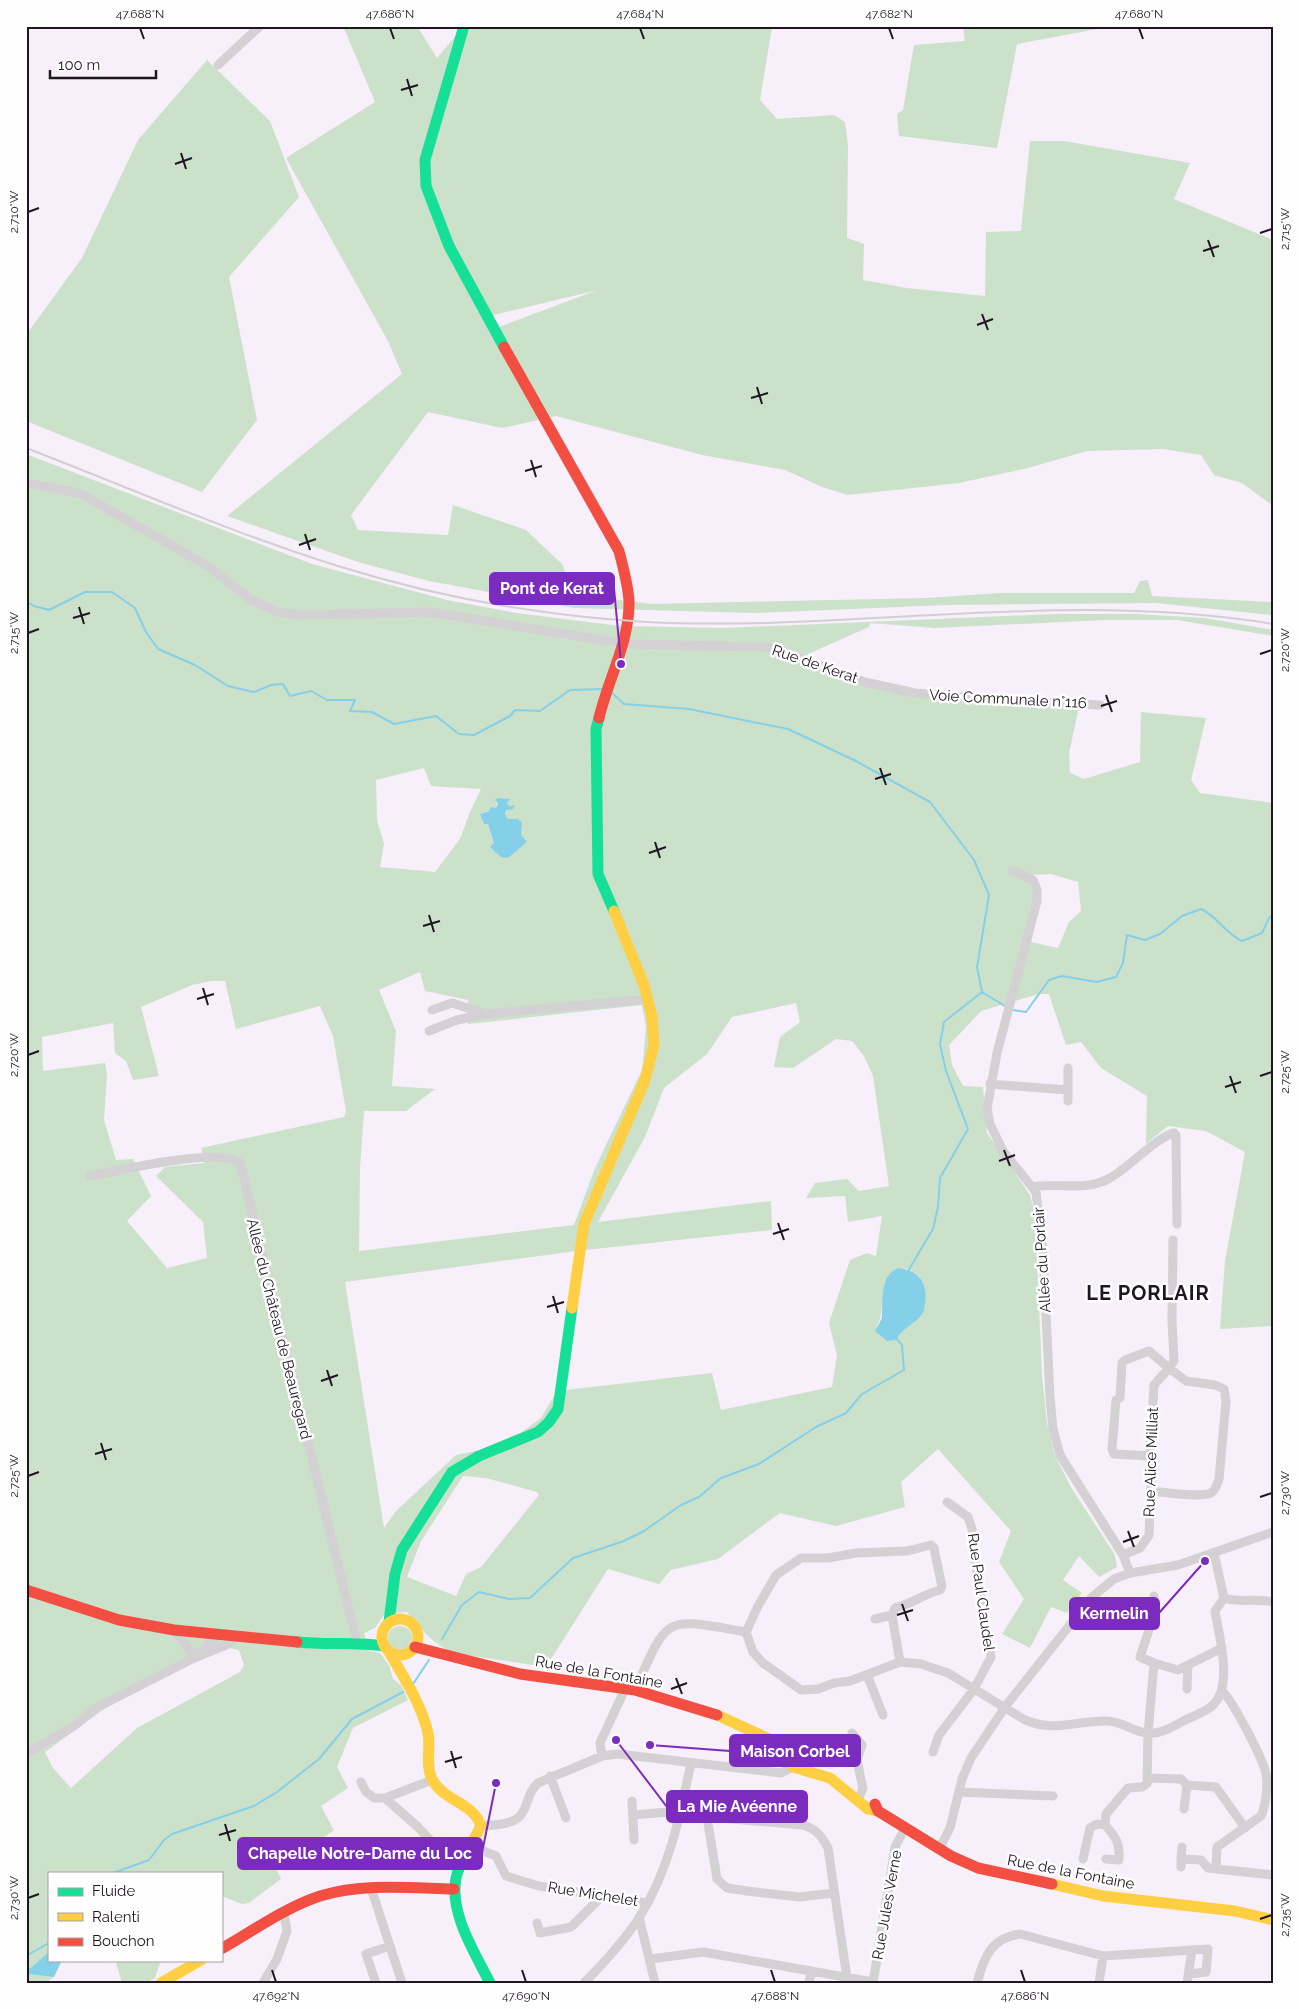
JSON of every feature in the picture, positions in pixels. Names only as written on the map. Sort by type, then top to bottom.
[{"type":"main road","points":[[464,26],[431,133],[425,160],[426,186],[449,246],[619,551],[628,581],[629,618],[624,644],[596,729],[598,874],[611,908],[628,943],[648,999],[654,1031],[651,1063],[584,1224],[558,1409],[553,1420],[542,1430],[459,1465],[452,1472],[402,1550],[397,1562],[386,1626],[386,1648],[401,1672],[427,1730],[430,1743],[429,1770],[432,1780],[440,1790],[479,1817],[481,1826],[462,1861],[454,1889],[470,1941],[490,1983]]},
{"type":"main road","points":[[394,1586],[404,1619],[412,1624],[417,1633],[414,1647],[403,1655],[401,1672]]},
{"type":"main road","points":[[26,1590],[119,1620],[174,1630],[331,1645],[359,1643],[386,1648],[403,1655]]},
{"type":"main road","points":[[359,1643],[386,1626],[404,1619]]},
{"type":"main road","name":"Rue de la Fontaine","points":[[417,1633],[446,1654]]},
{"type":"main road","name":"Rue de la Fontaine","points":[[414,1647],[446,1654],[481,1666],[520,1674],[630,1690],[726,1718],[783,1748],[791,1763],[830,1778],[843,1787],[845,1792],[859,1798],[873,1812],[878,1811],[939,1848],[978,1868],[1060,1888],[1103,1896],[1235,1911],[1273,1920]]},
{"type":"main road","points":[[222,1948],[284,1914],[330,1893],[371,1888],[454,1889]]},
{"type":"main road","points":[[161,1983],[198,1962]]},
{"type":"street","points":[[218,65],[260,26]]},
{"type":"street","name":"Rue de Kerat","points":[[26,483],[79,493],[208,566],[251,600],[277,612],[300,615],[428,612],[624,644],[768,647],[865,682],[915,694]]},
{"type":"street","name":"Voie Communale n°116","points":[[915,694],[1001,701],[1100,704]]},
{"type":"street","name":"Allée du Porlair","points":[[1012,870],[1033,880],[1037,890],[1035,910],[1006,1017],[990,1084],[987,1109],[990,1124],[1004,1151],[1036,1192],[1041,1225],[1053,1429],[1060,1455],[1070,1474],[1123,1555],[1130,1573]]},
{"type":"street","points":[[428,1031],[457,1020],[486,1014],[648,999]]},
{"type":"street","points":[[432,1010],[452,1003],[486,1014]]},
{"type":"street","points":[[1068,1068],[1068,1101]]},
{"type":"street","points":[[990,1084],[1067,1090]]},
{"type":"street","points":[[1033,1187],[1046,1184],[1069,1188],[1095,1184],[1109,1179],[1174,1133],[1176,1135],[1177,1224]]},
{"type":"street","name":"Allée du Château de Beauregard","points":[[90,1176],[194,1158],[229,1157],[240,1163],[359,1643]]},
{"type":"street","points":[[1169,1368],[1174,1361],[1172,1320],[1173,1240]]},
{"type":"street","points":[[1150,1456],[1119,1456],[1114,1454],[1112,1449],[1114,1408],[1116,1400],[1120,1398],[1122,1363],[1125,1360],[1149,1351],[1186,1381],[1215,1385],[1224,1389],[1226,1401],[1219,1479],[1215,1490],[1209,1494],[1152,1491]]},
{"type":"street","name":"Rue Alice Milliat","points":[[1123,1555],[1140,1548],[1149,1535],[1152,1491],[1152,1464],[1150,1456],[1154,1385],[1169,1368]]},
{"type":"street","name":"Rue Paul Claudel","points":[[933,1752],[939,1735],[974,1689],[991,1657],[975,1562],[972,1529],[968,1517],[947,1502]]},
{"type":"street","points":[[939,1848],[950,1828],[959,1792],[971,1758],[1005,1707],[1092,1597],[1114,1579],[1130,1573],[1178,1565],[1273,1532]]},
{"type":"street","points":[[900,1662],[892,1615],[895,1608],[908,1605],[918,1597],[940,1590],[942,1587],[934,1548],[931,1546],[898,1552],[856,1553],[828,1558],[801,1558],[776,1575],[760,1601],[746,1632],[753,1652],[762,1663],[801,1690],[818,1689],[867,1675],[900,1662],[921,1664],[948,1673],[1025,1720],[1048,1727],[1070,1726],[1098,1721],[1115,1722],[1148,1734],[1165,1731],[1212,1706],[1222,1691],[1224,1668],[1215,1611],[1224,1598],[1214,1553]]},
{"type":"street","points":[[1154,1596],[1151,1624],[1140,1657],[1178,1670],[1222,1648]]},
{"type":"street","points":[[1224,1598],[1237,1602],[1257,1599],[1273,1602]]},
{"type":"street","points":[[875,1619],[892,1615]]},
{"type":"street","points":[[602,1756],[600,1743],[655,1645],[669,1628],[675,1624],[701,1624],[746,1632]]},
{"type":"street","points":[[174,1630],[191,1652],[192,1659]]},
{"type":"street","points":[[192,1659],[219,1635]]},
{"type":"street","points":[[26,1754],[74,1726],[96,1708],[192,1659],[226,1645],[236,1637]]},
{"type":"street","points":[[1119,1860],[1117,1838],[1105,1824],[1106,1814],[1128,1788],[1142,1788],[1147,1784],[1148,1734],[1154,1663]]},
{"type":"street","points":[[1187,1689],[1188,1665]]},
{"type":"street","points":[[867,1675],[883,1715]]},
{"type":"street","points":[[1216,1868],[1217,1846],[1261,1816],[1264,1809],[1266,1774],[1258,1753],[1222,1691]]},
{"type":"street","points":[[852,1732],[862,1746],[857,1760],[863,1790],[859,1798]]},
{"type":"street","points":[[481,1826],[515,1820],[521,1816],[533,1787],[550,1776],[602,1756],[618,1754],[774,1772],[791,1763]]},
{"type":"street","points":[[584,1983],[607,1959],[639,1917],[661,1874],[675,1837],[691,1763]]},
{"type":"street","points":[[550,1776],[566,1818]]},
{"type":"street","points":[[1148,1778],[1182,1779],[1187,1785],[1216,1787],[1245,1828]]},
{"type":"street","points":[[362,1782],[366,1792],[374,1798],[385,1798],[432,1780]]},
{"type":"street","points":[[1184,1809],[1187,1785]]},
{"type":"street","points":[[959,1792],[1053,1796]]},
{"type":"street","points":[[385,1798],[446,1857]]},
{"type":"street","points":[[632,1801],[634,1840]]},
{"type":"street","points":[[634,1815],[681,1811],[706,1817],[803,1825],[813,1828],[822,1836],[828,1848],[846,1978]]},
{"type":"street","points":[[706,1817],[717,1879],[727,1888],[799,1897],[834,1893]]},
{"type":"street","points":[[1083,1859],[1090,1828],[1097,1824],[1105,1824]]},
{"type":"street","name":"Rue Jules Verne","points":[[873,1983],[896,1848],[905,1828]]},
{"type":"street","name":"Rue Michelet","points":[[471,1846],[496,1856],[506,1876],[539,1886],[601,1897],[647,1902]]},
{"type":"street","points":[[1182,1847],[1181,1863],[1202,1860],[1208,1868],[1273,1876]]},
{"type":"street","points":[[1106,1859],[1129,1862]]},
{"type":"street","points":[[371,1888],[402,1983]]},
{"type":"street","points":[[537,1923],[540,1933],[571,1927],[601,1897]]},
{"type":"street","points":[[263,1983],[277,1959],[287,1931],[284,1914]]},
{"type":"street","points":[[639,1917],[651,1959],[655,1983]]},
{"type":"street","points":[[977,1983],[986,1956],[996,1942],[1008,1936],[1020,1934],[1103,1956],[1192,1950],[1208,1949],[1206,1972],[1189,1978],[1192,1950]]},
{"type":"street","points":[[376,1983],[366,1954],[390,1946]]},
{"type":"street","points":[[651,1959],[703,1952],[873,1983]]},
{"type":"street","points":[[1099,1983],[1103,1956]]},
{"type":"street","points":[[809,1983],[811,1972]]},
{"type":"green space","points":[[343,26],[417,26],[437,58],[464,26],[784,26],[772,27],[760,100],[777,119],[834,115],[845,122],[848,145],[847,238],[864,244],[863,280],[907,288],[985,296],[986,232],[1021,231],[1030,141],[1064,141],[1190,163],[1174,199],[1273,240],[1273,506],[1242,483],[1214,475],[1201,455],[1163,449],[1087,451],[1028,468],[959,483],[848,495],[822,487],[785,470],[702,455],[556,416],[502,428],[428,412],[351,515],[358,530],[448,535],[453,505],[526,530],[563,565],[571,594],[652,604],[927,598],[1000,593],[1134,593],[1140,581],[1148,580],[1152,596],[1273,602],[1273,615],[1156,603],[945,605],[754,613],[574,608],[429,581],[358,562],[227,516],[402,374],[388,341],[286,158],[375,102]],"holes":[[[595,291],[496,328],[489,316]]]},
{"type":"green space","points":[[963,26],[1113,26],[1017,44],[997,148],[899,136],[897,114],[903,110],[914,45],[965,41]]},
{"type":"green space","points":[[207,60],[270,121],[299,197],[229,277],[257,420],[202,492],[26,421],[26,335],[82,258],[138,140]]},
{"type":"green space","points":[[26,454],[312,564],[447,600],[516,613],[620,626],[725,628],[1056,614],[1135,614],[1205,618],[1273,630],[1273,636],[1177,620],[1104,620],[935,628],[870,623],[869,627],[808,654],[802,663],[875,686],[1079,707],[1069,753],[1070,773],[1084,779],[1140,762],[1141,712],[1206,718],[1191,780],[1200,793],[1273,803],[1273,1326],[1220,1329],[1225,1261],[1245,1152],[1206,1131],[1168,1126],[1146,1144],[1147,1096],[1101,1068],[1081,1042],[1066,1045],[1049,994],[1039,994],[981,1011],[949,1045],[952,1065],[963,1086],[983,1087],[987,1133],[1030,1195],[1035,1215],[1042,1375],[1047,1423],[1055,1456],[1072,1489],[1115,1555],[1117,1567],[1099,1577],[1079,1556],[1063,1580],[1082,1593],[1067,1613],[1051,1607],[1030,1648],[1002,1634],[1024,1599],[999,1562],[1011,1531],[938,1449],[901,1482],[905,1507],[836,1526],[780,1513],[718,1559],[671,1570],[659,1584],[608,1569],[546,1667],[453,1653],[434,1641],[407,1612],[385,1613],[375,1628],[364,1633],[369,1651],[380,1653],[389,1665],[393,1679],[401,1685],[408,1700],[353,1728],[337,1767],[348,1788],[321,1806],[334,1830],[316,1843],[299,1844],[274,1863],[281,1879],[249,1903],[242,1904],[222,1896],[222,1872],[48,1872],[48,1953],[28,1971],[28,1974],[54,1977],[45,1983],[26,1983]],"holes":[[[424,768],[431,786],[481,789],[460,839],[435,872],[380,867],[384,844],[377,820],[376,780]],[[498,798],[511,799],[507,803],[509,806],[514,805],[506,810],[505,814],[508,819],[521,827],[521,835],[524,839],[494,843],[488,823],[483,821],[480,814],[496,808]],[[1051,874],[1078,882],[1081,911],[1069,922],[1058,948],[1031,942],[1038,911],[1031,886],[1032,875]],[[420,972],[425,991],[468,1000],[468,1024],[642,1005],[646,1028],[642,1070],[595,1168],[574,1225],[359,1251],[360,1168],[364,1111],[406,1111],[435,1089],[392,1086],[396,1031],[379,990]],[[212,981],[225,981],[236,1029],[320,1006],[333,1036],[346,1111],[344,1117],[201,1148],[204,1163],[165,1167],[156,1176],[203,1222],[207,1258],[167,1268],[127,1221],[151,1196],[133,1159],[116,1160],[104,1120],[107,1074],[105,1063],[43,1071],[42,1037],[113,1023],[115,1053],[126,1061],[133,1080],[159,1076],[141,1007],[192,985]],[[796,1003],[800,1022],[780,1037],[774,1067],[793,1068],[836,1039],[852,1041],[864,1056],[873,1076],[889,1186],[859,1191],[847,1179],[815,1183],[806,1198],[845,1196],[848,1222],[882,1216],[876,1256],[867,1253],[850,1260],[829,1323],[837,1355],[832,1387],[721,1410],[712,1373],[557,1391],[541,1418],[522,1432],[480,1450],[456,1455],[396,1511],[384,1528],[345,1282],[576,1251],[772,1230],[771,1201],[598,1222],[645,1137],[664,1088],[707,1054],[732,1017]],[[898,1268],[908,1269],[920,1277],[922,1316],[899,1333],[876,1327],[880,1320],[883,1288],[890,1274]],[[463,1476],[486,1478],[537,1492],[539,1495],[481,1567],[466,1574],[456,1596],[407,1577],[421,1541]],[[229,1648],[239,1650],[244,1665],[240,1672],[137,1728],[71,1788],[53,1768],[45,1752],[130,1692],[191,1662]]]},
{"type":"green space","points":[[400,1626],[405,1627],[411,1633],[411,1643],[405,1649],[400,1650],[395,1649],[389,1643],[388,1638],[389,1633],[395,1627]]},
{"type":"green space","points":[[116,1962],[160,1962],[155,1978],[146,1983],[122,1983]]},
{"type":"water","points":[[498,798],[511,799],[507,803],[509,806],[515,805],[513,809],[506,810],[505,814],[508,819],[518,819],[522,823],[521,835],[527,842],[508,858],[501,857],[490,847],[494,843],[488,824],[484,824],[480,814],[489,811],[491,807],[496,808],[498,803],[495,800]]},
{"type":"water","points":[[898,1268],[911,1271],[920,1278],[925,1289],[925,1307],[921,1316],[901,1333],[896,1340],[887,1341],[875,1331],[882,1317],[882,1297],[885,1283],[892,1272]]},
{"type":"water","points":[[48,1953],[48,1962],[61,1962],[54,1977],[28,1974],[27,1971]]},
{"type":"waterway","points":[[26,601],[34,606],[49,610],[85,592],[112,592],[135,608],[146,632],[158,649],[195,665],[228,686],[254,692],[271,685],[283,684],[290,696],[311,691],[327,700],[355,700],[350,711],[372,712],[394,724],[436,716],[459,734],[474,735],[510,716],[515,710],[540,711],[570,690],[603,689]]},
{"type":"waterway","points":[[612,693],[624,704],[689,709],[788,729],[854,760],[930,802],[974,860],[989,895],[977,967],[982,992],[1005,1006]]},
{"type":"waterway","points":[[1012,1010],[1026,1012],[1049,980],[1062,976],[1097,982],[1116,977],[1123,963],[1127,935],[1145,940],[1160,934],[1182,916],[1201,909],[1242,941],[1262,933],[1269,918],[1273,915]]},
{"type":"waterway","points":[[908,1271],[933,1229],[938,1207],[940,1178],[968,1129],[946,1071],[940,1044],[944,1022],[982,992]]},
{"type":"waterway","points":[[442,1639],[462,1605],[479,1592],[509,1599],[530,1598],[573,1558],[624,1541],[644,1531],[681,1505],[699,1497],[721,1478],[759,1464],[816,1427],[846,1413],[862,1394],[904,1370],[902,1345],[895,1337]]},
{"type":"waterway","points":[[413,1684],[429,1660]]},
{"type":"waterway","points":[[116,1872],[149,1860],[164,1840],[172,1834],[254,1806],[277,1792],[319,1759],[352,1719],[403,1692]]},
{"type":"waterway","points":[[26,1956],[48,1944]]},
{"type":"railway","points":[[26,448],[220,525],[338,566],[452,596],[529,610],[646,622],[724,624],[1038,611],[1116,610],[1195,614],[1273,624]]},
{"type":"traffic: fast","points":[[464,26],[425,160],[426,186],[449,246],[504,347]]},
{"type":"traffic: fast","points":[[599,718],[596,729],[598,874],[614,911]]},
{"type":"traffic: fast","points":[[389,1622],[395,1574],[402,1550],[452,1472],[479,1456],[538,1432],[549,1422],[558,1409],[572,1308]]},
{"type":"traffic: fast","points":[[297,1642],[384,1646]]},
{"type":"traffic: fast","points":[[468,1850],[459,1867],[456,1878],[456,1905],[471,1946],[490,1983]]},
{"type":"traffic: slow","points":[[572,1308],[584,1224],[645,1080],[654,1045],[652,1016],[644,985],[614,911]]},
{"type":"traffic: slow","points":[[400,1619],[407,1620],[413,1624],[417,1630],[418,1637],[417,1644],[413,1650],[407,1654],[400,1655],[393,1654],[387,1650],[383,1644],[382,1637],[383,1630],[387,1624],[393,1620],[400,1619]]},
{"type":"traffic: slow","points":[[388,1650],[411,1690],[425,1722],[429,1739],[428,1762],[432,1779],[443,1792],[472,1812],[481,1826],[468,1850]]},
{"type":"traffic: slow","points":[[717,1715],[767,1738],[783,1748],[793,1767],[830,1778],[868,1809],[878,1811]]},
{"type":"traffic: slow","points":[[1052,1884],[1103,1896],[1235,1911],[1273,1920]]},
{"type":"traffic: slow","points":[[161,1983],[198,1962]]},
{"type":"traffic: jam","points":[[504,347],[619,551],[628,588],[628,616],[626,631],[599,718]]},
{"type":"traffic: jam","points":[[26,1590],[119,1620],[174,1630],[297,1642]]},
{"type":"traffic: jam","points":[[415,1647],[520,1674],[635,1690],[717,1715]]},
{"type":"traffic: jam","points":[[875,1804],[878,1811],[951,1856],[978,1868],[1052,1884]]},
{"type":"traffic: jam","points":[[222,1948],[281,1913],[320,1896],[353,1889],[370,1888],[454,1889]]},
{"type":"place","name":"Pont de Kerat","points":[[621,664]]},
{"type":"place","name":"Kermelin","points":[[1205,1561]]},
{"type":"place","name":"La Mie Avéenne","points":[[616,1740]]},
{"type":"place","name":"Maison Corbel","points":[[650,1745]]},
{"type":"place","name":"Chapelle Notre-Dame du Loc","points":[[496,1783]]},
{"type":"district","name":"LE PORLAIR","points":[[1148,1293]]}]
